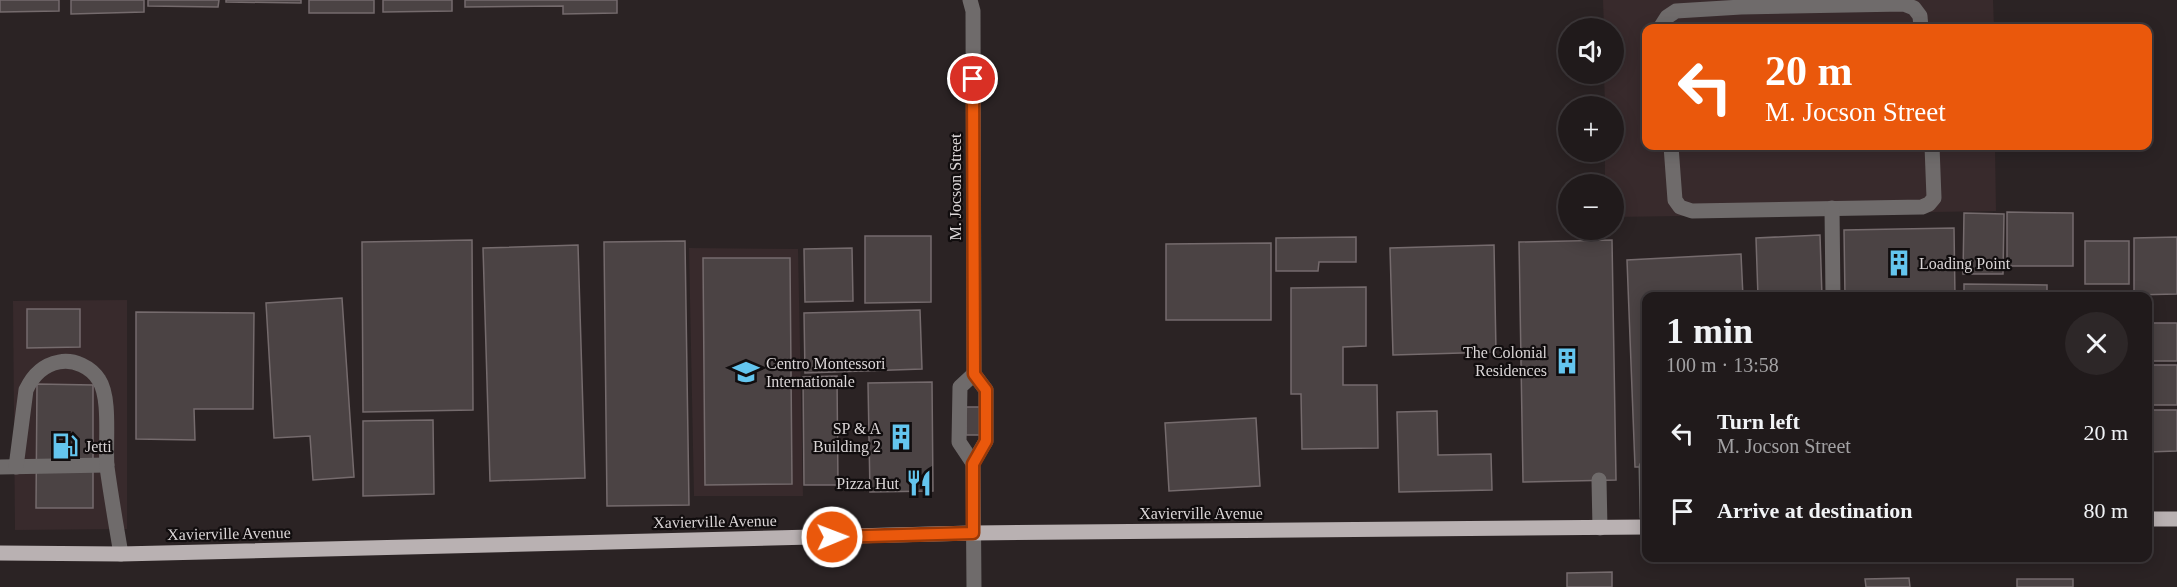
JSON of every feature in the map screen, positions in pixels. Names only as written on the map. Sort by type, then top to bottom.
[{"type":"main road","points":[[2152,519],[2177,519]]},
{"type":"main road","name":"Xavierville Avenue","points":[[0,553],[120,554],[973,533],[1642,527]]},
{"type":"street","name":"M. Jocson Street","points":[[970,0],[973,10],[974,374],[986,390],[986,441],[973,464],[974,587]]},
{"type":"street","points":[[1663,24],[1667,17],[1676,11],[1742,7],[1904,4],[1914,8],[1920,16],[1921,24]]},
{"type":"street","points":[[1671,150],[1675,200],[1680,207],[1692,211],[1922,207],[1934,198],[1932,150]]},
{"type":"street","points":[[1832,208],[1833,292]]},
{"type":"street","points":[[16,467],[28,384],[40,369],[51,363],[64,361],[78,363],[90,370],[100,380],[105,393],[107,465],[120,554]]},
{"type":"street","name":"M. Jocson Street","points":[[973,464],[959,442],[960,387],[974,374]]},
{"type":"street","points":[[0,467],[107,465]]},
{"type":"street","points":[[1599,480],[1600,528]]},
{"type":"shaded area","points":[[1603,0],[1993,0],[1994,24],[1642,24],[1642,150],[1995,150],[1996,211],[1624,217],[1624,174],[1605,174],[1605,162],[1624,162],[1624,96],[1605,96],[1604,84],[1624,84],[1624,18],[1604,18]]},
{"type":"shaded area","name":"Centro Montessori Internationale","points":[[689,248],[798,249],[803,496],[694,496]]},
{"type":"shaded area","points":[[127,300],[127,529],[15,530],[13,301]]},
{"type":"building","points":[[0,0],[59,0],[59,11],[0,12]]},
{"type":"building","points":[[71,0],[144,0],[144,12],[71,14]]},
{"type":"building","points":[[148,0],[219,0],[218,7],[148,6]]},
{"type":"building","points":[[226,0],[301,0],[301,3],[226,2]]},
{"type":"building","points":[[309,0],[374,0],[374,13],[309,13]]},
{"type":"building","points":[[383,0],[452,0],[452,11],[383,12]]},
{"type":"building","points":[[465,0],[617,0],[617,13],[563,14],[563,6],[465,7]]},
{"type":"building","points":[[2007,212],[2073,213],[2073,266],[2007,266]]},
{"type":"building","points":[[1964,213],[2004,214],[2003,274],[1963,274]]},
{"type":"building","name":"Loading Point","points":[[1954,228],[1955,292],[1845,292],[1844,230]]},
{"type":"building","points":[[1820,235],[1822,292],[1758,292],[1756,238]]},
{"type":"building","points":[[865,236],[931,236],[931,302],[865,303]]},
{"type":"building","points":[[1356,237],[1356,262],[1319,262],[1318,271],[1276,271],[1276,238]]},
{"type":"building","points":[[2177,237],[2177,294],[2134,292],[2134,238]]},
{"type":"building","points":[[472,240],[473,410],[363,412],[362,242]]},
{"type":"building","name":"The Colonial Residences","points":[[1612,240],[1616,480],[1523,482],[1519,242]]},
{"type":"building","points":[[685,241],[689,505],[607,506],[604,242]]},
{"type":"building","points":[[2085,241],[2129,241],[2129,284],[2085,284]]},
{"type":"building","points":[[1271,243],[1271,320],[1166,320],[1166,244]]},
{"type":"building","points":[[578,245],[585,478],[490,481],[483,248]]},
{"type":"building","points":[[1494,245],[1496,352],[1393,355],[1390,248]]},
{"type":"building","points":[[852,248],[853,301],[805,302],[804,249]]},
{"type":"building","points":[[1741,254],[1743,292],[1642,292],[1642,467],[1635,467],[1627,260]]},
{"type":"building","name":"Centro Montessori Internationale","points":[[703,258],[790,258],[792,484],[705,485]]},
{"type":"building","points":[[1964,284],[2047,285],[2047,292],[1964,292]]},
{"type":"building","points":[[1366,287],[1366,346],[1343,347],[1343,385],[1377,385],[1378,448],[1302,449],[1301,394],[1291,394],[1291,288]]},
{"type":"building","points":[[342,298],[354,477],[313,480],[310,436],[274,438],[266,303]]},
{"type":"building","points":[[27,309],[80,309],[80,347],[27,348]]},
{"type":"building","points":[[920,310],[922,369],[805,373],[804,313]]},
{"type":"building","points":[[136,312],[254,313],[253,409],[194,409],[195,440],[136,439]]},
{"type":"building","points":[[2152,323],[2177,323],[2177,361],[2152,361]]},
{"type":"building","points":[[2152,365],[2177,365],[2177,405],[2152,405]]},
{"type":"building","points":[[837,376],[838,485],[804,485],[803,377]]},
{"type":"building","name":"SP & A Building 2","points":[[932,382],[933,491],[870,492],[868,383]]},
{"type":"building","name":"Jetti","points":[[37,384],[93,385],[93,508],[36,508]]},
{"type":"building","points":[[966,407],[980,407],[980,435],[966,435]]},
{"type":"building","points":[[2152,410],[2177,410],[2177,451],[2152,452]]},
{"type":"building","points":[[1437,411],[1438,455],[1491,454],[1492,490],[1399,492],[1397,412]]},
{"type":"building","points":[[1256,418],[1260,486],[1169,491],[1165,423]]},
{"type":"building","points":[[433,420],[434,494],[363,496],[363,421]]},
{"type":"building","points":[[1612,572],[1612,587],[1567,587],[1567,573]]},
{"type":"building","points":[[1909,578],[1910,587],[1866,587],[1865,579]]},
{"type":"building","points":[[2017,579],[2073,579],[2073,587],[2017,587]]},
{"type":"place","name":"Loading Point","points":[[1899,263]]},
{"type":"place","name":"The Colonial Residences","points":[[1567,361]]},
{"type":"place","name":"Centro Montessori Internationale","points":[[746,372]]},
{"type":"place","name":"SP & A Building 2","points":[[901,437]]},
{"type":"place","name":"Jetti","points":[[65,446]]},
{"type":"place","name":"Pizza Hut","points":[[919,483]]},
{"type":"route","points":[[832,537],[973,533],[973,464],[986,441],[986,390],[974,374],[973,79]]}]
